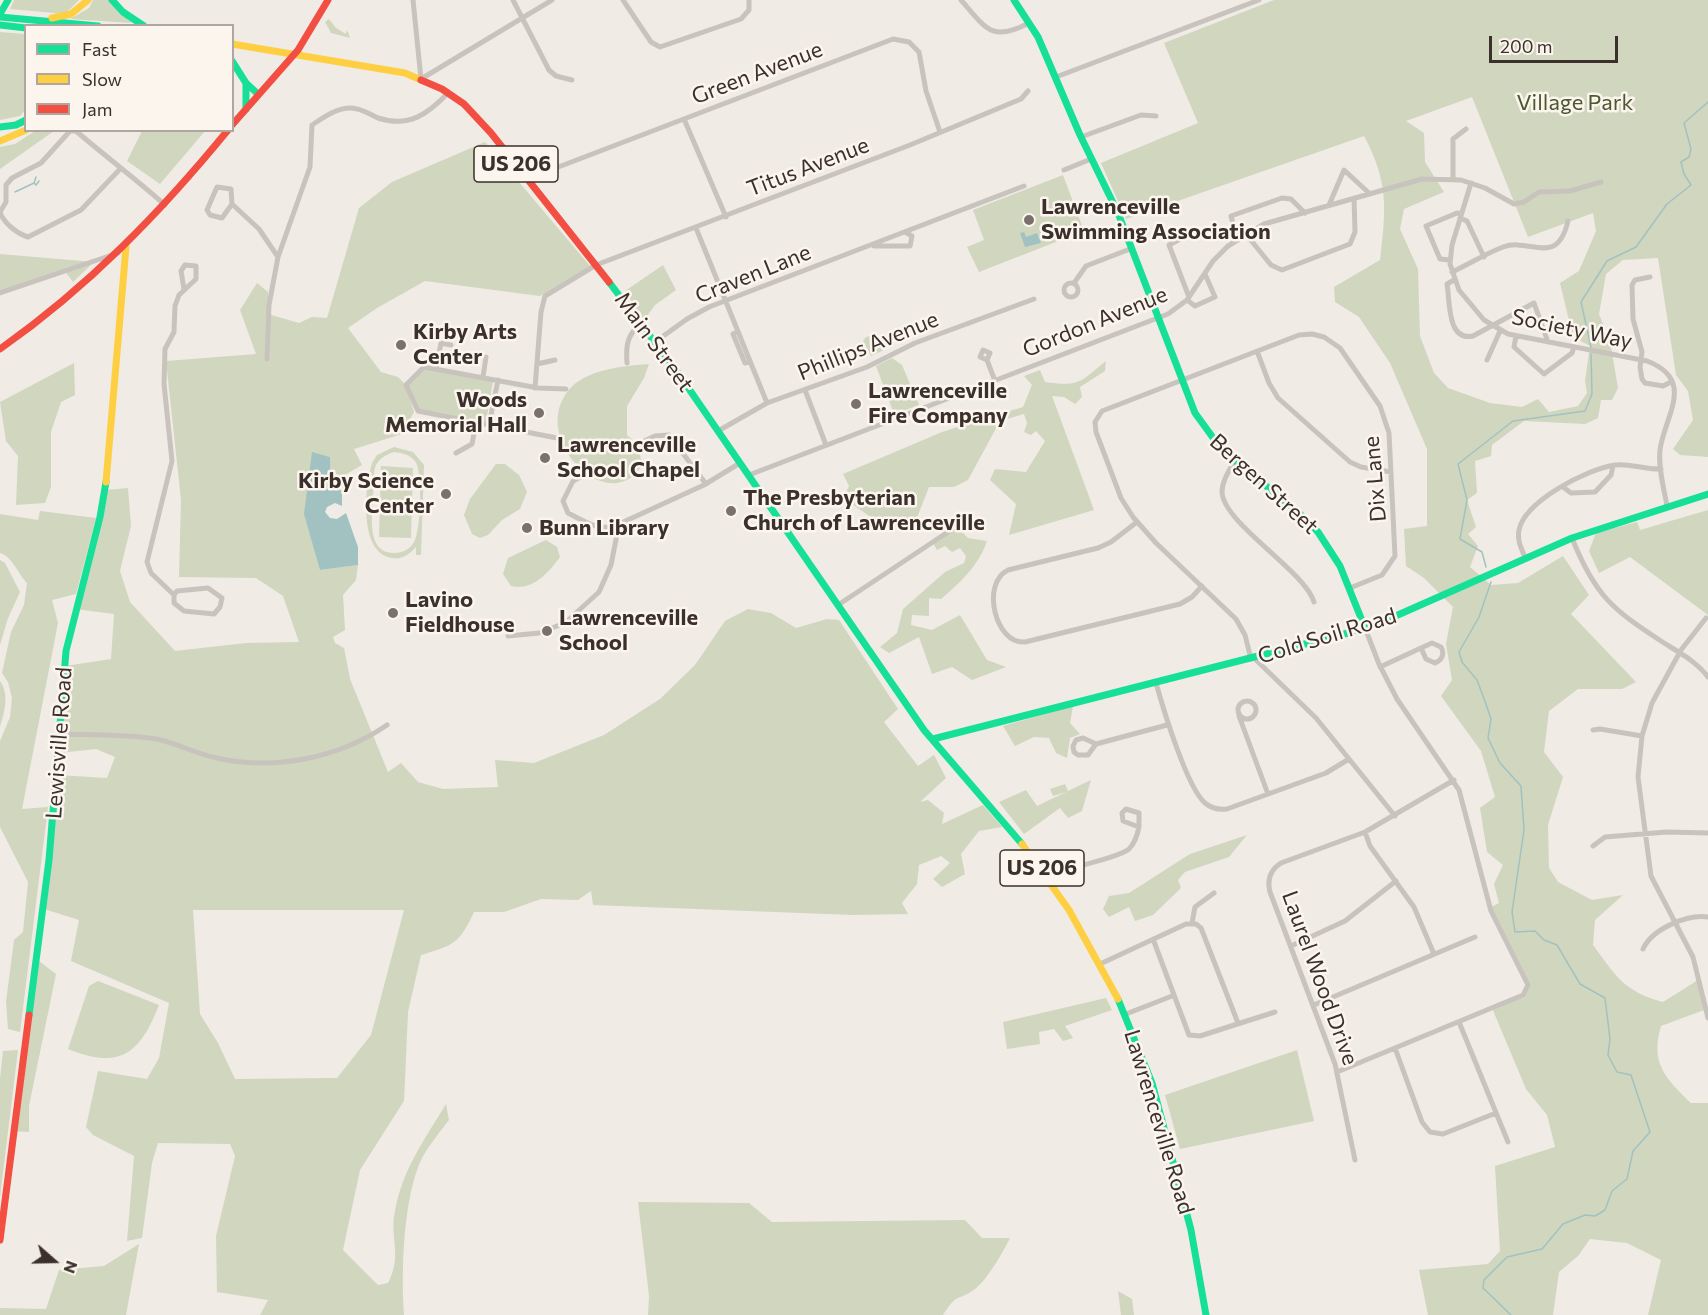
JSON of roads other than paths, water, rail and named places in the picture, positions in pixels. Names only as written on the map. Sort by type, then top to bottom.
[{"type":"main road","points":[[0,9],[4,0]]},
{"type":"main road","points":[[8,0],[0,15],[78,24]]},
{"type":"main road","points":[[38,20],[72,14],[88,0]]},
{"type":"main road","points":[[112,0],[123,12],[141,24]]},
{"type":"main road","points":[[234,123],[293,55],[318,21],[328,0]]},
{"type":"main road","name":"Bergen Street","points":[[1014,0],[1029,23],[1056,77],[1091,159],[1118,213],[1180,380],[1203,426],[1234,462],[1310,523],[1334,555],[1350,588],[1365,628]]},
{"type":"main road","points":[[0,25],[24,28]]},
{"type":"main road","name":"US 206","points":[[234,44],[293,55]]},
{"type":"main road","name":"US 206","points":[[234,49],[293,55]]},
{"type":"main road","name":"Main Street","points":[[293,55],[380,68],[421,79],[448,93],[473,114],[528,179],[655,342],[933,739]]},
{"type":"main road","points":[[234,64],[246,84],[258,94]]},
{"type":"main road","points":[[246,84],[248,94],[246,109]]},
{"type":"main road","points":[[0,127],[11,127],[24,121]]},
{"type":"main road","points":[[0,141],[24,131]]},
{"type":"main road","points":[[0,349],[66,302],[124,250],[226,132]]},
{"type":"main road","name":"Lewisville Road","points":[[0,1240],[46,881],[66,651],[99,517],[108,467],[124,250]]},
{"type":"main road","name":"Cold Soil Road","points":[[933,739],[1365,628],[1572,538],[1708,494]]},
{"type":"main road","name":"Lawrenceville Road","points":[[933,739],[1047,876],[1100,964],[1126,1014],[1152,1083],[1168,1142],[1191,1230],[1206,1315]]},
{"type":"street","points":[[413,0],[421,79],[552,0]]},
{"type":"street","points":[[513,0],[549,70],[556,76],[572,80]]},
{"type":"street","points":[[623,0],[651,42],[660,47],[741,19],[749,10],[749,0]]},
{"type":"street","points":[[961,0],[986,28],[996,33],[1012,32],[1029,23]]},
{"type":"street","points":[[1056,77],[1258,0]]},
{"type":"street","name":"Green Avenue","points":[[528,179],[888,40],[898,39],[909,42],[919,52],[926,91],[940,132]]},
{"type":"street","name":"Titus Avenue","points":[[537,364],[541,312],[545,296],[596,265],[726,217],[940,132],[1021,99],[1028,91]]},
{"type":"street","points":[[267,359],[269,305],[278,257],[310,166],[312,125],[334,111],[351,108],[399,122],[419,118],[430,112],[448,93]]},
{"type":"street","points":[[1081,137],[1141,115],[1156,116]]},
{"type":"street","points":[[684,119],[726,217]]},
{"type":"street","points":[[1453,178],[1453,139],[1466,129]]},
{"type":"street","points":[[69,132],[41,163],[12,178],[6,184],[6,202],[0,212],[1,218],[28,237],[81,210],[121,168]]},
{"type":"street","points":[[77,132],[165,205]]},
{"type":"street","points":[[1064,170],[1091,159]]},
{"type":"street","points":[[1329,206],[1344,170],[1370,194]]},
{"type":"street","name":"Gordon Avenue","points":[[749,475],[1157,319],[1175,310],[1188,298],[1221,252],[1245,233],[1422,179],[1453,178],[1471,183],[1514,204],[1524,202],[1539,192],[1570,191],[1600,182]]},
{"type":"street","name":"Society Way","points":[[1471,183],[1450,260],[1454,280],[1470,304],[1490,325],[1516,336],[1641,360],[1659,367],[1671,382]]},
{"type":"street","name":"Craven Lane","points":[[655,342],[687,319],[725,301],[1024,186]]},
{"type":"street","points":[[232,204],[222,218],[210,215],[207,210],[217,187],[231,189],[232,204],[259,229],[278,257]]},
{"type":"street","points":[[1238,238],[1231,216],[1282,198],[1291,199],[1305,213]]},
{"type":"street","points":[[1245,233],[1274,268],[1286,270],[1350,244],[1355,232],[1354,198]]},
{"type":"street","points":[[1450,260],[1440,259],[1426,225],[1456,213],[1467,221],[1484,256]]},
{"type":"street","points":[[1452,272],[1504,246],[1542,249],[1552,247],[1563,235],[1568,221]]},
{"type":"street","points":[[696,228],[767,404]]},
{"type":"street","name":"Craven Lane","points":[[869,246],[910,246],[912,236],[905,232]]},
{"type":"street","points":[[1186,236],[1169,245],[1188,298],[1195,306],[1215,297],[1204,274]]},
{"type":"street","points":[[1074,283],[1086,266],[1130,249]]},
{"type":"street","points":[[0,293],[124,250]]},
{"type":"street","points":[[1650,277],[1635,280],[1632,285],[1633,320],[1642,352],[1642,379],[1645,383],[1663,386],[1671,382],[1675,403],[1661,444],[1661,469],[1667,506]]},
{"type":"street","points":[[1454,280],[1447,284],[1456,331],[1462,336],[1470,338],[1490,325],[1534,303],[1548,342]]},
{"type":"street","points":[[174,595],[177,591],[208,588],[222,598],[220,607],[214,614],[184,611],[174,603],[174,595],[151,573],[147,562],[172,461],[164,384],[165,357],[174,332],[175,306],[184,289]]},
{"type":"street","name":"Phillips Avenue","points":[[718,431],[767,404],[867,367],[915,343],[1034,299]]},
{"type":"street","points":[[627,363],[626,346],[632,333],[641,325]]},
{"type":"street","points":[[1487,360],[1500,331]]},
{"type":"street","name":"Dix Lane","points":[[1137,522],[1122,498],[1096,432],[1095,422],[1106,409],[1306,334],[1324,337],[1336,344],[1384,415],[1389,433],[1395,556],[1382,575],[1350,588]]},
{"type":"street","points":[[1516,336],[1514,347],[1544,374],[1572,353],[1574,347]]},
{"type":"street","points":[[436,369],[441,343],[451,345]]},
{"type":"street","points":[[1257,351],[1269,383],[1282,402],[1350,462],[1361,467],[1391,472]]},
{"type":"street","points":[[483,377],[486,357]]},
{"type":"street","points":[[535,388],[537,364],[555,360]]},
{"type":"street","points":[[987,360],[995,381]]},
{"type":"street","points":[[557,438],[418,411],[406,385],[424,367],[535,388],[566,389]]},
{"type":"street","points":[[489,425],[498,380]]},
{"type":"street","points":[[804,390],[826,445]]},
{"type":"street","points":[[456,453],[472,444],[476,423]]},
{"type":"street","points":[[640,443],[655,436],[669,435],[706,484]]},
{"type":"street","points":[[1234,462],[1223,487],[1225,502],[1263,546],[1306,586],[1314,602]]},
{"type":"street","points":[[584,475],[573,481],[563,501],[568,513],[601,529],[608,529],[706,484],[740,463]]},
{"type":"street","points":[[1526,557],[1518,536],[1526,516],[1536,504],[1580,477],[1613,466],[1661,469]]},
{"type":"street","points":[[1563,487],[1571,493],[1594,492],[1611,475],[1613,466]]},
{"type":"street","points":[[1202,586],[1192,597],[1180,604],[1036,640],[1017,642],[1005,635],[992,594],[999,576],[1008,570],[1104,545],[1137,522],[1236,619],[1245,635],[1253,658],[1303,703],[1395,816]]},
{"type":"street","points":[[508,636],[539,633],[565,623],[600,592],[611,565],[619,524]]},
{"type":"street","points":[[838,605],[951,530]]},
{"type":"street","points":[[1572,538],[1589,578],[1609,604],[1679,653],[1708,677]]},
{"type":"street","points":[[1706,618],[1679,653],[1654,699],[1642,736],[1638,777],[1651,876],[1697,966],[1708,1018]]},
{"type":"street","name":"Bergen Street","points":[[1365,628],[1380,667],[1405,713],[1454,780],[1466,810],[1491,911],[1527,982],[1528,988],[1523,995],[1458,1022]]},
{"type":"street","points":[[1380,667],[1420,648]]},
{"type":"street","points":[[1156,683],[1167,725],[1200,797],[1208,805],[1227,808],[1326,773],[1349,759]]},
{"type":"street","points":[[1239,716],[1268,794]]},
{"type":"street","points":[[60,734],[157,739],[216,758],[275,761],[319,757],[369,738],[387,725]]},
{"type":"street","points":[[1096,744],[1167,725]]},
{"type":"street","points":[[1593,730],[1600,729],[1642,736]]},
{"type":"street","name":"Laurel Wood Drive","points":[[1355,1160],[1338,1072],[1269,889],[1273,870],[1281,863],[1365,832],[1454,780]]},
{"type":"street","points":[[1047,876],[1085,863],[1123,854],[1134,842],[1138,827]]},
{"type":"street","points":[[1593,846],[1605,837],[1680,831],[1708,833]]},
{"type":"street","points":[[1365,832],[1370,846],[1414,907],[1434,954]]},
{"type":"street","points":[[1291,946],[1345,921],[1396,881]]},
{"type":"street","points":[[1192,923],[1195,907],[1214,893]]},
{"type":"street","points":[[1643,949],[1647,941],[1675,923],[1691,916],[1708,917]]},
{"type":"street","points":[[1100,964],[1176,928],[1192,923],[1201,928],[1238,1023]]},
{"type":"street","points":[[1314,1005],[1474,938]]},
{"type":"street","points":[[1153,939],[1185,1030],[1193,1037],[1275,1012]]},
{"type":"street","points":[[1126,1014],[1172,996]]},
{"type":"street","points":[[1338,1072],[1458,1022],[1508,1142]]},
{"type":"street","points":[[1395,1048],[1422,1122],[1430,1132],[1443,1134],[1496,1113]]},
{"type":"water","points":[[1024,232],[1026,237],[1037,233],[1041,243],[1025,247],[1020,233]]},
{"type":"water","points":[[312,452],[330,457],[331,483],[342,491],[342,506],[335,503],[327,507],[325,512],[330,518],[337,519],[346,513],[358,547],[358,565],[320,570],[304,514]]},
{"type":"waterway","points":[[1591,347],[1581,302],[1607,261],[1636,247],[1667,204],[1691,185],[1684,174],[1681,162],[1689,157],[1691,149],[1684,123],[1708,102]]},
{"type":"waterway","points":[[15,192],[34,183],[36,177]]},
{"type":"waterway","points":[[34,183],[36,185],[39,181]]},
{"type":"waterway","points":[[1486,567],[1482,552],[1460,539],[1467,500],[1458,464],[1513,421],[1585,411],[1592,394],[1591,354]]},
{"type":"waterway","points":[[1491,582],[1479,617],[1459,652],[1462,662],[1477,680],[1486,704],[1491,719],[1488,738],[1500,763],[1521,786],[1524,830],[1512,912],[1515,932],[1535,931],[1544,940],[1557,945],[1580,984],[1605,998],[1610,1039],[1608,1055],[1617,1072],[1631,1075],[1650,1132],[1633,1151],[1627,1179],[1612,1191],[1605,1210],[1595,1216],[1585,1215],[1563,1224],[1542,1249],[1507,1257],[1484,1280],[1483,1288],[1511,1315]]},
{"type":"place","name":"Lawrenceville Swimming Association","points":[[1029,220]]},
{"type":"place","name":"Kirby Arts Center","points":[[401,345]]},
{"type":"place","name":"Lawrenceville Fire Company","points":[[856,404]]},
{"type":"place","name":"Woods Memorial Hall","points":[[539,413]]},
{"type":"place","name":"Lawrenceville School Chapel","points":[[545,458]]},
{"type":"place","name":"Kirby Science Center","points":[[446,494]]},
{"type":"place","name":"The Presbyterian Church of Lawrenceville","points":[[731,511]]},
{"type":"place","name":"Bunn Library","points":[[527,528]]},
{"type":"place","name":"Lavino Fieldhouse","points":[[393,613]]},
{"type":"place","name":"Lawrenceville School","points":[[547,631]]},
{"type":"park label","name":"Village Park","points":[[1575,103]]}]
